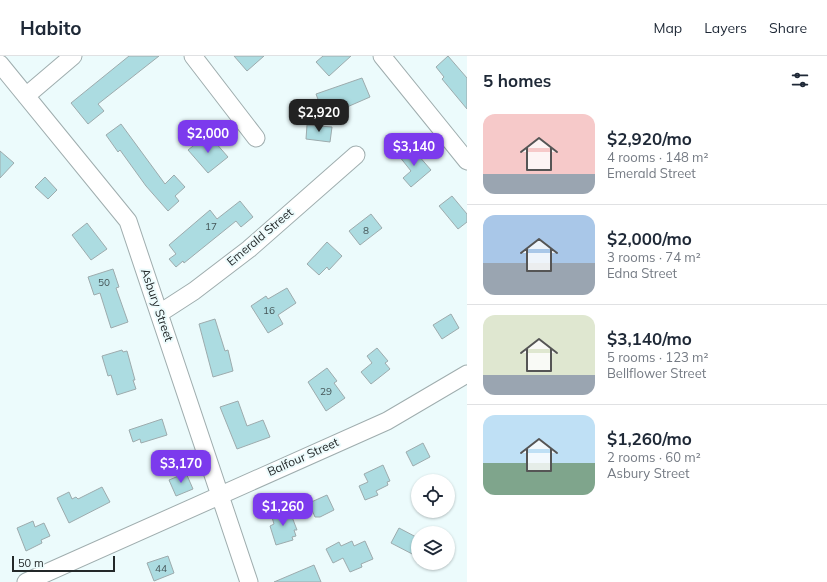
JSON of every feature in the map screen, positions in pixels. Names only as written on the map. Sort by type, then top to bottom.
[{"type":"street","points":[[26,96],[73,56]]},
{"type":"street","points":[[193,56],[256,138]]},
{"type":"street","points":[[382,56],[467,161]]},
{"type":"street","name":"Asbury Street","points":[[0,64],[128,221],[221,494],[249,582]]},
{"type":"street","name":"Emerald Street","points":[[160,314],[194,291],[248,249],[356,154]]},
{"type":"street","name":"Balfour Street","points":[[26,582],[387,421],[467,374]]},
{"type":"building","points":[[129,56],[159,56],[98,104],[104,111],[88,124],[71,103]]},
{"type":"building","points":[[234,56],[264,56],[247,71]]},
{"type":"building","points":[[323,56],[351,56],[329,76],[316,62]]},
{"type":"building","points":[[448,56],[467,78],[467,109],[442,79],[444,77],[436,67]]},
{"type":"building","points":[[362,78],[370,97],[347,107],[346,104],[341,106],[340,103],[322,110],[316,94]]},
{"type":"building","points":[[121,124],[165,184],[174,175],[185,187],[175,196],[179,201],[168,211],[146,186],[120,150],[118,152],[106,135]]},
{"type":"building","points":[[307,125],[332,127],[330,142],[306,139]]},
{"type":"building","points":[[208,134],[228,157],[208,173],[188,150]]},
{"type":"building","points":[[408,148],[416,157],[418,155],[431,170],[411,187],[403,178],[411,171],[399,156]]},
{"type":"building","points":[[0,151],[14,163],[0,178]]},
{"type":"building","points":[[45,177],[57,190],[48,199],[35,187]]},
{"type":"building","points":[[452,196],[467,214],[467,222],[458,229],[439,206]]},
{"type":"building","points":[[240,201],[253,217],[241,227],[236,221],[184,263],[183,261],[176,267],[169,259],[176,254],[169,245],[210,210],[217,219]]},
{"type":"building","points":[[371,214],[382,228],[360,245],[349,231]]},
{"type":"building","points":[[87,223],[107,249],[91,260],[72,235]]},
{"type":"building","points":[[327,242],[342,256],[329,270],[327,267],[319,275],[307,264]]},
{"type":"building","points":[[113,269],[119,287],[116,288],[128,322],[111,328],[100,293],[94,295],[88,277]]},
{"type":"building","points":[[287,288],[296,303],[278,315],[283,324],[268,333],[251,306],[266,296],[268,299]]},
{"type":"building","points":[[451,314],[459,328],[442,339],[433,325]]},
{"type":"building","points":[[215,319],[225,351],[228,350],[233,371],[213,377],[199,324]]},
{"type":"building","points":[[377,348],[388,361],[385,363],[390,369],[371,384],[361,372],[372,363],[367,356]]},
{"type":"building","points":[[122,350],[123,352],[127,351],[136,389],[117,395],[111,375],[108,376],[102,356]]},
{"type":"building","points":[[327,368],[337,381],[334,383],[345,398],[326,411],[308,382]]},
{"type":"building","points":[[238,401],[247,426],[263,420],[270,437],[237,449],[220,407]]},
{"type":"building","points":[[162,419],[167,435],[141,443],[140,439],[133,442],[129,430]]},
{"type":"building","points":[[423,443],[430,457],[413,466],[406,452]]},
{"type":"building","points":[[383,465],[390,481],[387,482],[388,485],[376,491],[378,495],[365,500],[359,486],[368,482],[364,474]]},
{"type":"building","points":[[186,473],[193,489],[176,496],[169,480]]},
{"type":"building","points":[[102,487],[110,502],[69,523],[57,498],[69,492],[72,499],[76,497],[78,499]]},
{"type":"building","points":[[327,495],[334,510],[320,517],[315,517],[309,503]]},
{"type":"building","points":[[289,509],[297,530],[294,530],[296,536],[292,537],[293,540],[276,545],[270,526],[274,524],[271,514]]},
{"type":"building","points":[[33,521],[35,527],[44,523],[50,536],[41,540],[42,543],[26,551],[17,528]]},
{"type":"building","points":[[399,528],[411,534],[411,553],[391,543]]},
{"type":"building","points":[[352,541],[354,546],[365,541],[373,559],[361,564],[362,567],[350,572],[343,558],[333,563],[326,549],[339,542],[341,546]]},
{"type":"building","points":[[168,556],[174,573],[154,581],[147,563]]},
{"type":"building","points":[[314,565],[321,582],[274,582]]}]
